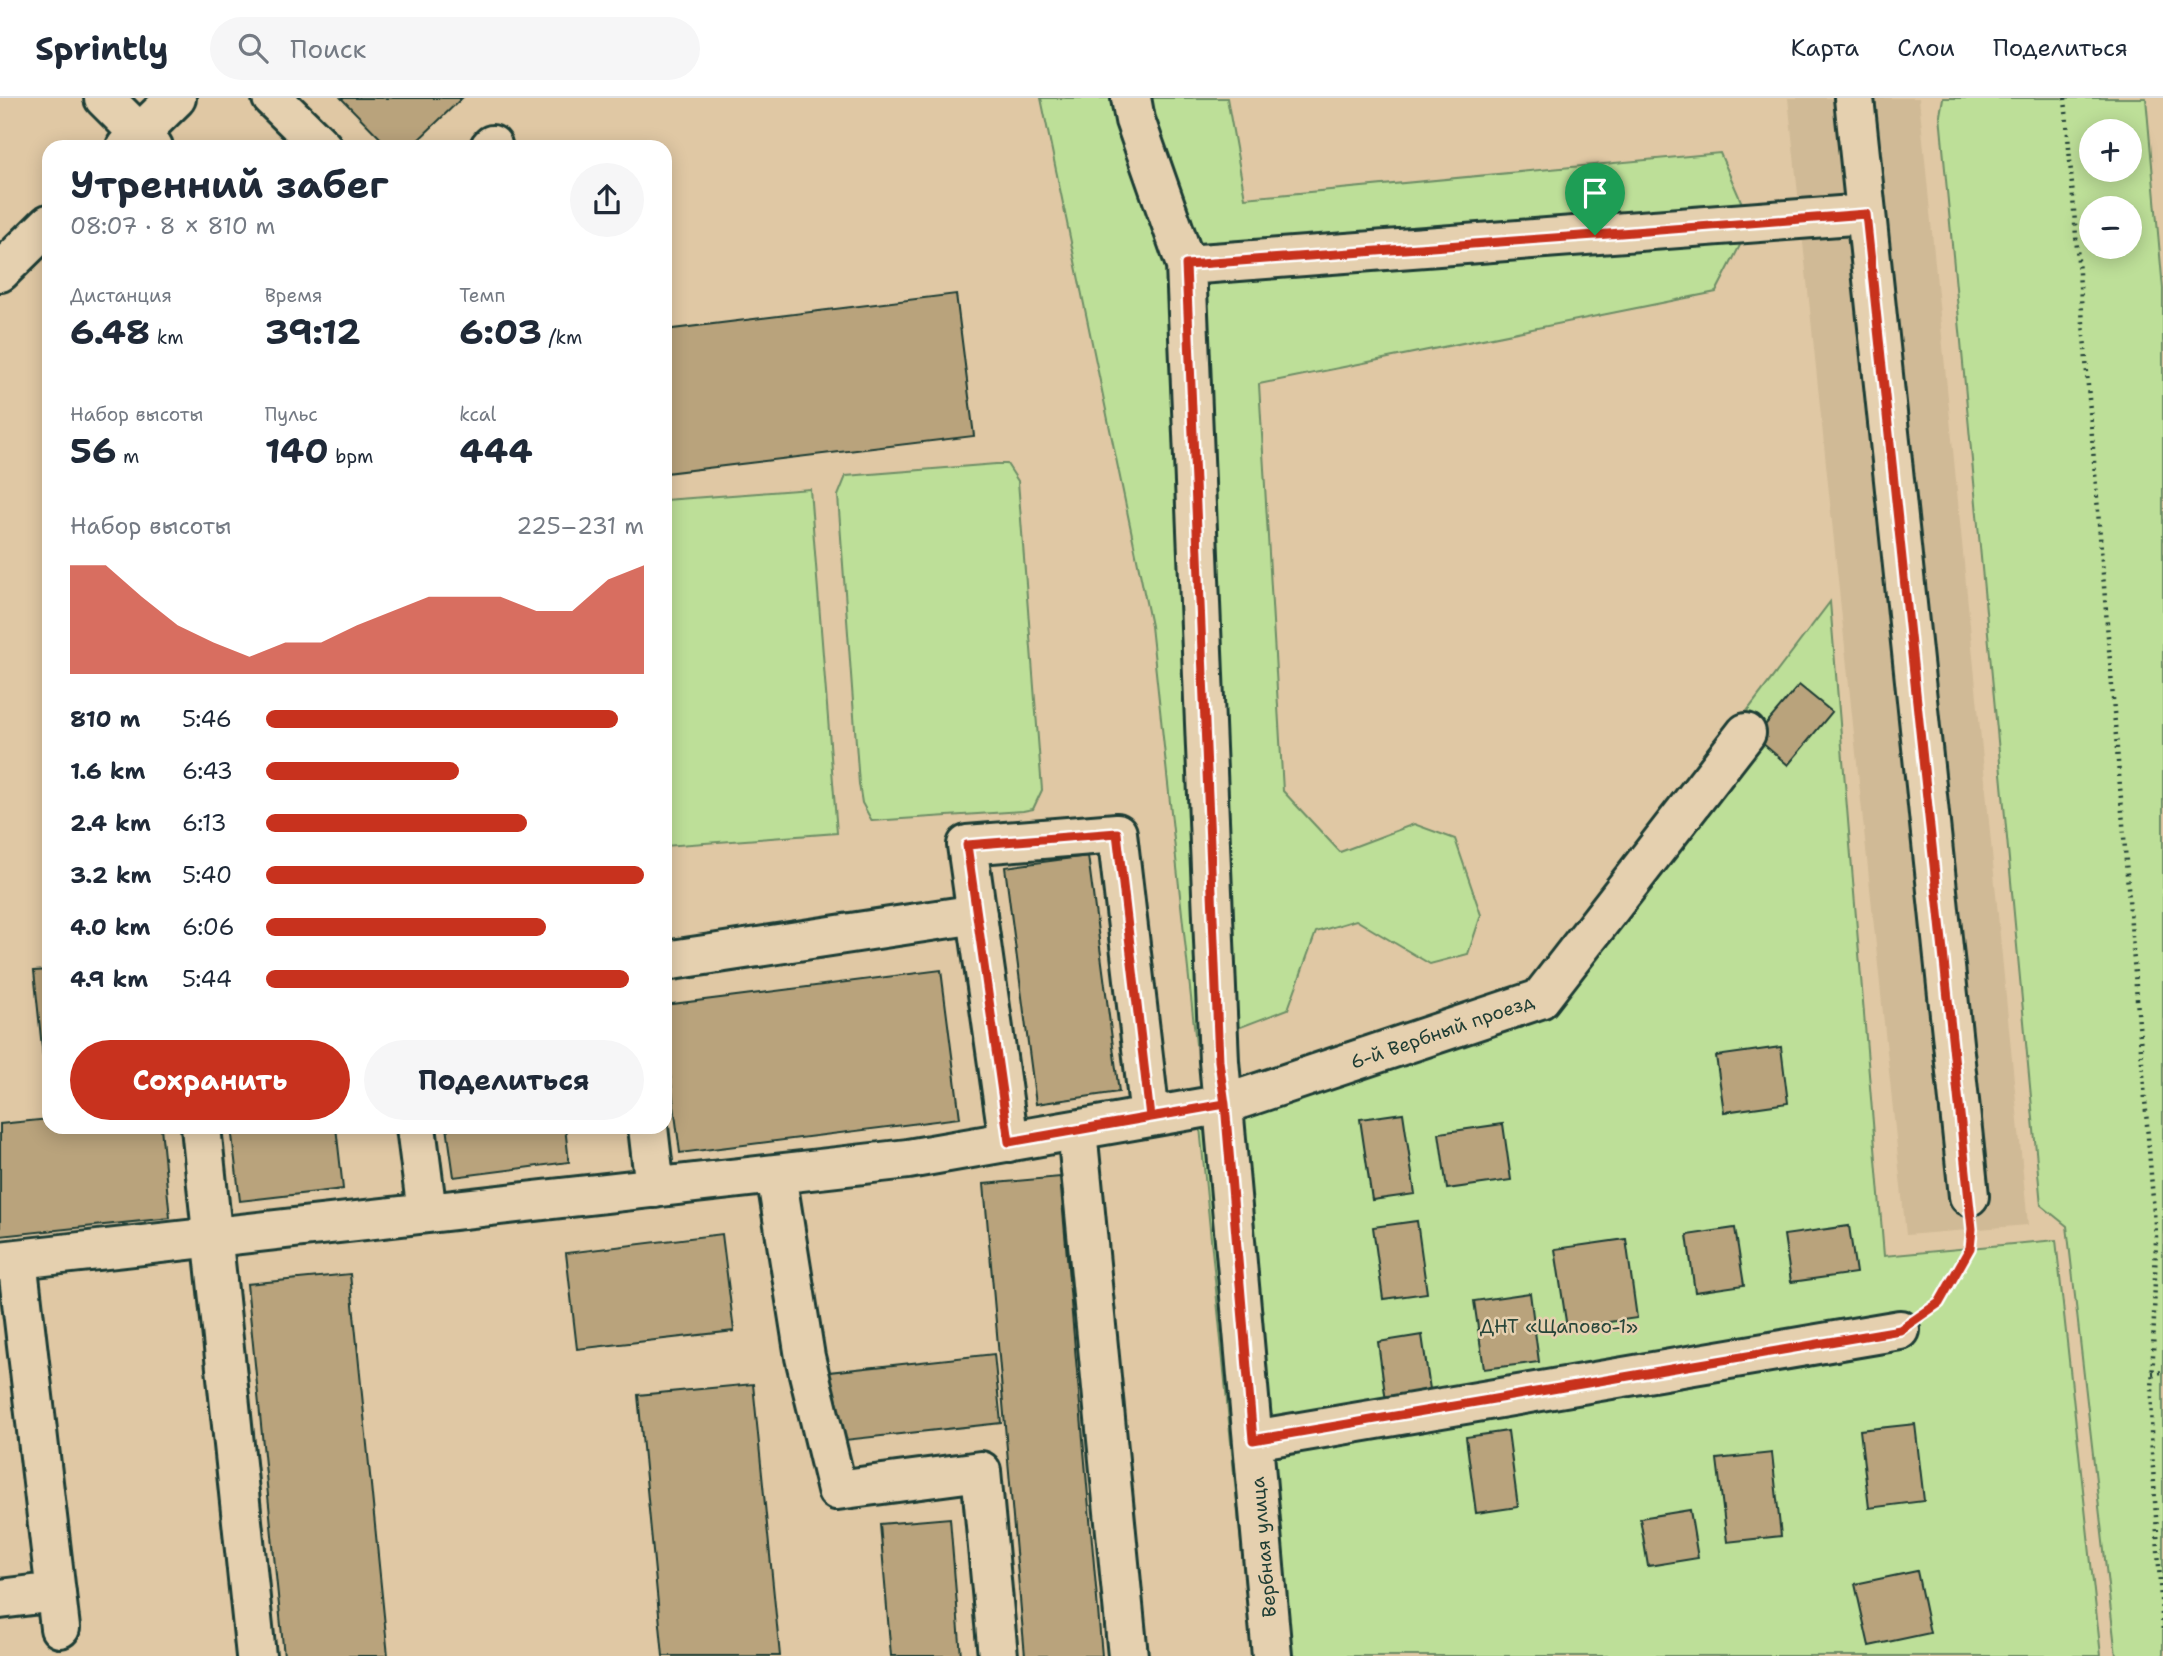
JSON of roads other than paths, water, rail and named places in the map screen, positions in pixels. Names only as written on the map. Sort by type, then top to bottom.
[{"type":"street","points":[[104,98],[138,140]]},
{"type":"street","points":[[142,140],[176,98]]},
{"type":"street","points":[[272,98],[315,140]]},
{"type":"street","name":"Вербная улица","points":[[1131,98],[1135,120],[1186,265],[1219,1061],[1225,1104],[1272,1656]]},
{"type":"street","points":[[1854,98],[1969,1196]]},
{"type":"street","points":[[1186,265],[1866,214]]},
{"type":"street","points":[[0,272],[42,231]]},
{"type":"street","name":"6-й Вербный проезд","points":[[8,1260],[908,1159],[1225,1104],[1540,999],[1746,733]]},
{"type":"street","points":[[1009,1142],[967,845],[1117,833],[1150,1117]]},
{"type":"street","points":[[672,960],[977,914]]},
{"type":"street","points":[[1077,1130],[1128,1656]]},
{"type":"street","points":[[202,1134],[256,1656]]},
{"type":"street","points":[[417,1134],[427,1213]]},
{"type":"street","points":[[649,1134],[655,1188]]},
{"type":"street","points":[[776,1174],[804,1357],[837,1490],[981,1471],[998,1656]]},
{"type":"street","points":[[0,1599],[58,1610],[8,1260]]},
{"type":"street","points":[[1253,1440],[1900,1330]]},
{"type":"park label","name":"ДНТ «Щапово-1»","points":[[1559,1326]]}]
